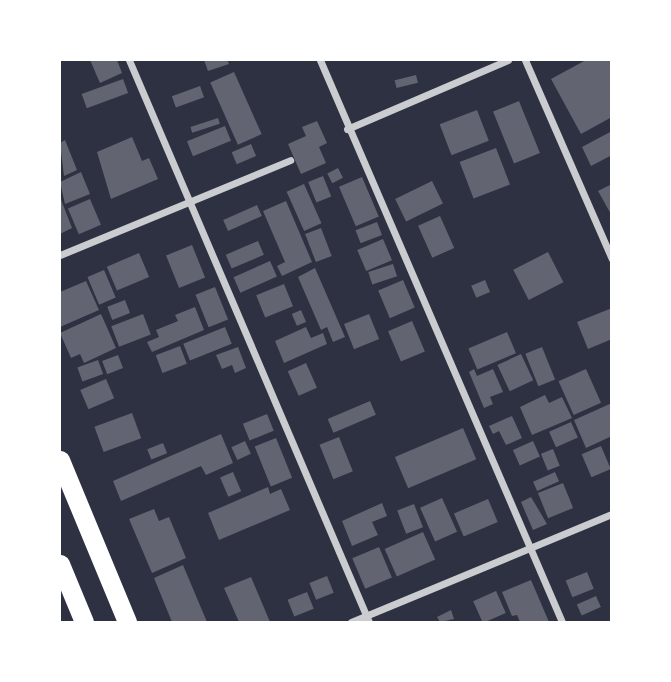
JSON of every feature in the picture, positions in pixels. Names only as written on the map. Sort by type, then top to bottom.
[{"type":"highway","points":[[60,460],[127,622]]},
{"type":"highway","points":[[60,564],[84,622]]},
{"type":"street","points":[[129,60],[367,619]]},
{"type":"street","points":[[320,60],[562,622]]},
{"type":"street","points":[[348,129],[508,60]]},
{"type":"street","points":[[525,60],[611,259]]},
{"type":"street","points":[[60,255],[290,160]]},
{"type":"street","points":[[351,622],[367,619],[611,514]]},
{"type":"building","points":[[90,60],[117,60],[122,73],[100,83]]},
{"type":"building","points":[[204,60],[227,60],[229,64],[208,71]]},
{"type":"building","points":[[586,60],[612,60],[612,117],[581,134],[551,79]]},
{"type":"building","points":[[234,72],[262,134],[238,145],[210,83]]},
{"type":"building","points":[[416,75],[418,83],[397,88],[395,80]]},
{"type":"building","points":[[123,79],[128,93],[87,108],[82,94]]},
{"type":"building","points":[[200,86],[204,97],[176,108],[172,96]]},
{"type":"building","points":[[519,101],[540,153],[514,163],[493,111]]},
{"type":"building","points":[[477,110],[489,141],[451,155],[440,124]]},
{"type":"building","points":[[218,118],[220,124],[192,133],[190,127]]},
{"type":"building","points":[[317,121],[327,143],[319,147],[326,163],[301,174],[288,144],[306,136],[302,127]]},
{"type":"building","points":[[225,126],[231,141],[193,156],[187,141]]},
{"type":"building","points":[[612,131],[612,155],[591,166],[582,147]]},
{"type":"building","points":[[132,137],[142,161],[149,158],[158,179],[111,199],[97,152]]},
{"type":"building","points":[[65,140],[77,170],[64,176],[60,143]]},
{"type":"building","points":[[251,144],[256,156],[237,164],[232,152]]},
{"type":"building","points":[[496,148],[510,184],[474,198],[460,162]]},
{"type":"building","points":[[338,168],[343,178],[332,183],[327,173]]},
{"type":"building","points":[[81,172],[90,194],[65,204],[60,182]]},
{"type":"building","points":[[323,176],[331,196],[316,202],[308,182]]},
{"type":"building","points":[[362,177],[379,217],[356,226],[339,187]]},
{"type":"building","points":[[432,181],[443,203],[406,221],[395,199]]},
{"type":"building","points":[[304,184],[321,223],[304,231],[287,192]]},
{"type":"building","points":[[612,184],[612,216],[598,191]]},
{"type":"building","points":[[60,197],[72,228],[60,234]]},
{"type":"building","points":[[90,199],[101,225],[79,234],[68,208]]},
{"type":"building","points":[[286,201],[312,262],[282,276],[277,266],[285,262],[263,211]]},
{"type":"building","points":[[257,205],[262,216],[228,231],[223,220]]},
{"type":"building","points":[[440,216],[454,248],[432,258],[418,226]]},
{"type":"building","points":[[377,222],[382,235],[361,243],[356,230]]},
{"type":"building","points":[[321,228],[332,256],[316,262],[305,234]]},
{"type":"building","points":[[383,239],[392,260],[366,271],[357,250]]},
{"type":"building","points":[[258,241],[264,255],[232,268],[226,255]]},
{"type":"building","points":[[192,245],[205,277],[179,288],[166,255]]},
{"type":"building","points":[[548,252],[563,282],[529,300],[513,270]]},
{"type":"building","points":[[139,253],[149,277],[117,291],[107,267]]},
{"type":"building","points":[[270,261],[277,277],[240,293],[233,277]]},
{"type":"building","points":[[393,264],[397,276],[372,284],[368,272]]},
{"type":"building","points":[[315,268],[345,337],[333,342],[327,327],[321,330],[298,277]]},
{"type":"building","points":[[104,270],[116,298],[99,305],[87,277]]},
{"type":"building","points":[[403,280],[415,308],[390,318],[378,291]]},
{"type":"building","points":[[485,280],[490,292],[476,298],[471,286]]},
{"type":"building","points":[[86,281],[99,310],[60,327],[60,292]]},
{"type":"building","points":[[284,284],[293,306],[265,317],[256,295]]},
{"type":"building","points":[[215,287],[228,319],[209,327],[196,295]]},
{"type":"building","points":[[125,300],[130,313],[112,320],[107,307]]},
{"type":"building","points":[[195,307],[204,330],[152,352],[147,342],[159,337],[156,330],[178,321],[175,315]]},
{"type":"building","points":[[612,308],[612,339],[588,349],[577,322]]},
{"type":"building","points":[[301,310],[306,322],[297,326],[292,314]]},
{"type":"building","points":[[101,314],[116,348],[84,363],[80,354],[71,358],[60,333]]},
{"type":"building","points":[[143,314],[151,335],[119,347],[111,326]]},
{"type":"building","points":[[369,314],[379,339],[354,349],[344,324]]},
{"type":"building","points":[[412,321],[425,351],[401,362],[388,331]]},
{"type":"building","points":[[225,327],[232,344],[190,361],[183,344]]},
{"type":"building","points":[[306,327],[311,338],[323,333],[327,344],[284,363],[275,341]]},
{"type":"building","points":[[507,332],[516,353],[477,370],[468,348]]},
{"type":"building","points":[[180,346],[187,364],[163,373],[156,355]]},
{"type":"building","points":[[238,347],[246,368],[235,373],[232,365],[222,369],[216,355]]},
{"type":"building","points":[[542,347],[555,379],[538,386],[525,354]]},
{"type":"building","points":[[521,354],[533,380],[510,391],[497,365]]},
{"type":"building","points":[[118,355],[123,368],[107,374],[102,361]]},
{"type":"building","points":[[98,360],[103,374],[82,382],[77,368]]},
{"type":"building","points":[[306,363],[317,388],[299,396],[288,371]]},
{"type":"building","points":[[474,369],[477,376],[493,369],[503,392],[490,397],[493,404],[484,408],[469,372]]},
{"type":"building","points":[[586,369],[601,403],[574,415],[559,381]]},
{"type":"building","points":[[106,379],[114,398],[88,409],[80,390]]},
{"type":"building","points":[[545,395],[549,403],[562,397],[572,418],[532,435],[520,407]]},
{"type":"building","points":[[370,401],[376,415],[334,433],[328,419]]},
{"type":"building","points":[[612,403],[612,436],[586,448],[574,420]]},
{"type":"building","points":[[132,413],[141,438],[104,452],[94,427]]},
{"type":"building","points":[[267,414],[274,431],[250,440],[243,424]]},
{"type":"building","points":[[512,416],[522,438],[506,445],[499,431],[493,434],[489,426]]},
{"type":"building","points":[[571,422],[578,438],[556,447],[549,432]]},
{"type":"building","points":[[463,428],[476,459],[408,488],[395,457]]},
{"type":"building","points":[[221,434],[233,463],[206,475],[201,466],[121,501],[113,481]]},
{"type":"building","points":[[339,437],[353,471],[333,479],[320,445]]},
{"type":"building","points":[[276,438],[292,478],[271,486],[255,447]]},
{"type":"building","points":[[245,441],[251,454],[237,460],[231,447]]},
{"type":"building","points":[[533,441],[540,457],[520,465],[513,450]]},
{"type":"building","points":[[163,443],[167,453],[151,460],[147,449]]},
{"type":"building","points":[[601,446],[611,469],[591,477],[582,454]]},
{"type":"building","points":[[553,449],[560,466],[548,471],[541,454]]},
{"type":"building","points":[[233,472],[241,491],[228,497],[220,477]]},
{"type":"building","points":[[555,472],[559,481],[537,491],[533,482]]},
{"type":"building","points":[[563,483],[573,508],[548,518],[538,493]]},
{"type":"building","points":[[268,487],[270,494],[281,489],[290,510],[219,540],[208,513]]},
{"type":"building","points":[[531,497],[547,524],[533,530],[521,502]]},
{"type":"building","points":[[442,498],[457,532],[435,542],[420,508]]},
{"type":"building","points":[[488,499],[498,522],[464,536],[454,513]]},
{"type":"building","points":[[382,503],[387,516],[372,522],[378,535],[352,546],[342,521]]},
{"type":"building","points":[[414,504],[423,527],[406,534],[397,510]]},
{"type":"building","points":[[154,509],[159,521],[169,517],[186,558],[152,573],[129,519]]},
{"type":"building","points":[[423,532],[435,559],[397,576],[385,549]]},
{"type":"building","points":[[379,547],[392,577],[365,589],[352,558]]},
{"type":"building","points":[[183,565],[207,622],[172,622],[154,578]]},
{"type":"building","points":[[587,572],[594,589],[572,597],[566,581]]},
{"type":"building","points":[[327,576],[334,593],[316,600],[309,583]]},
{"type":"building","points":[[251,577],[270,622],[239,622],[224,588]]},
{"type":"building","points":[[531,580],[549,622],[520,622],[517,615],[512,616],[502,592]]},
{"type":"building","points":[[496,591],[506,613],[482,622],[473,601]]},
{"type":"building","points":[[307,592],[314,609],[294,617],[288,600]]},
{"type":"building","points":[[596,596],[601,607],[582,616],[577,605]]},
{"type":"building","points":[[451,610],[454,619],[440,622],[437,617]]}]
